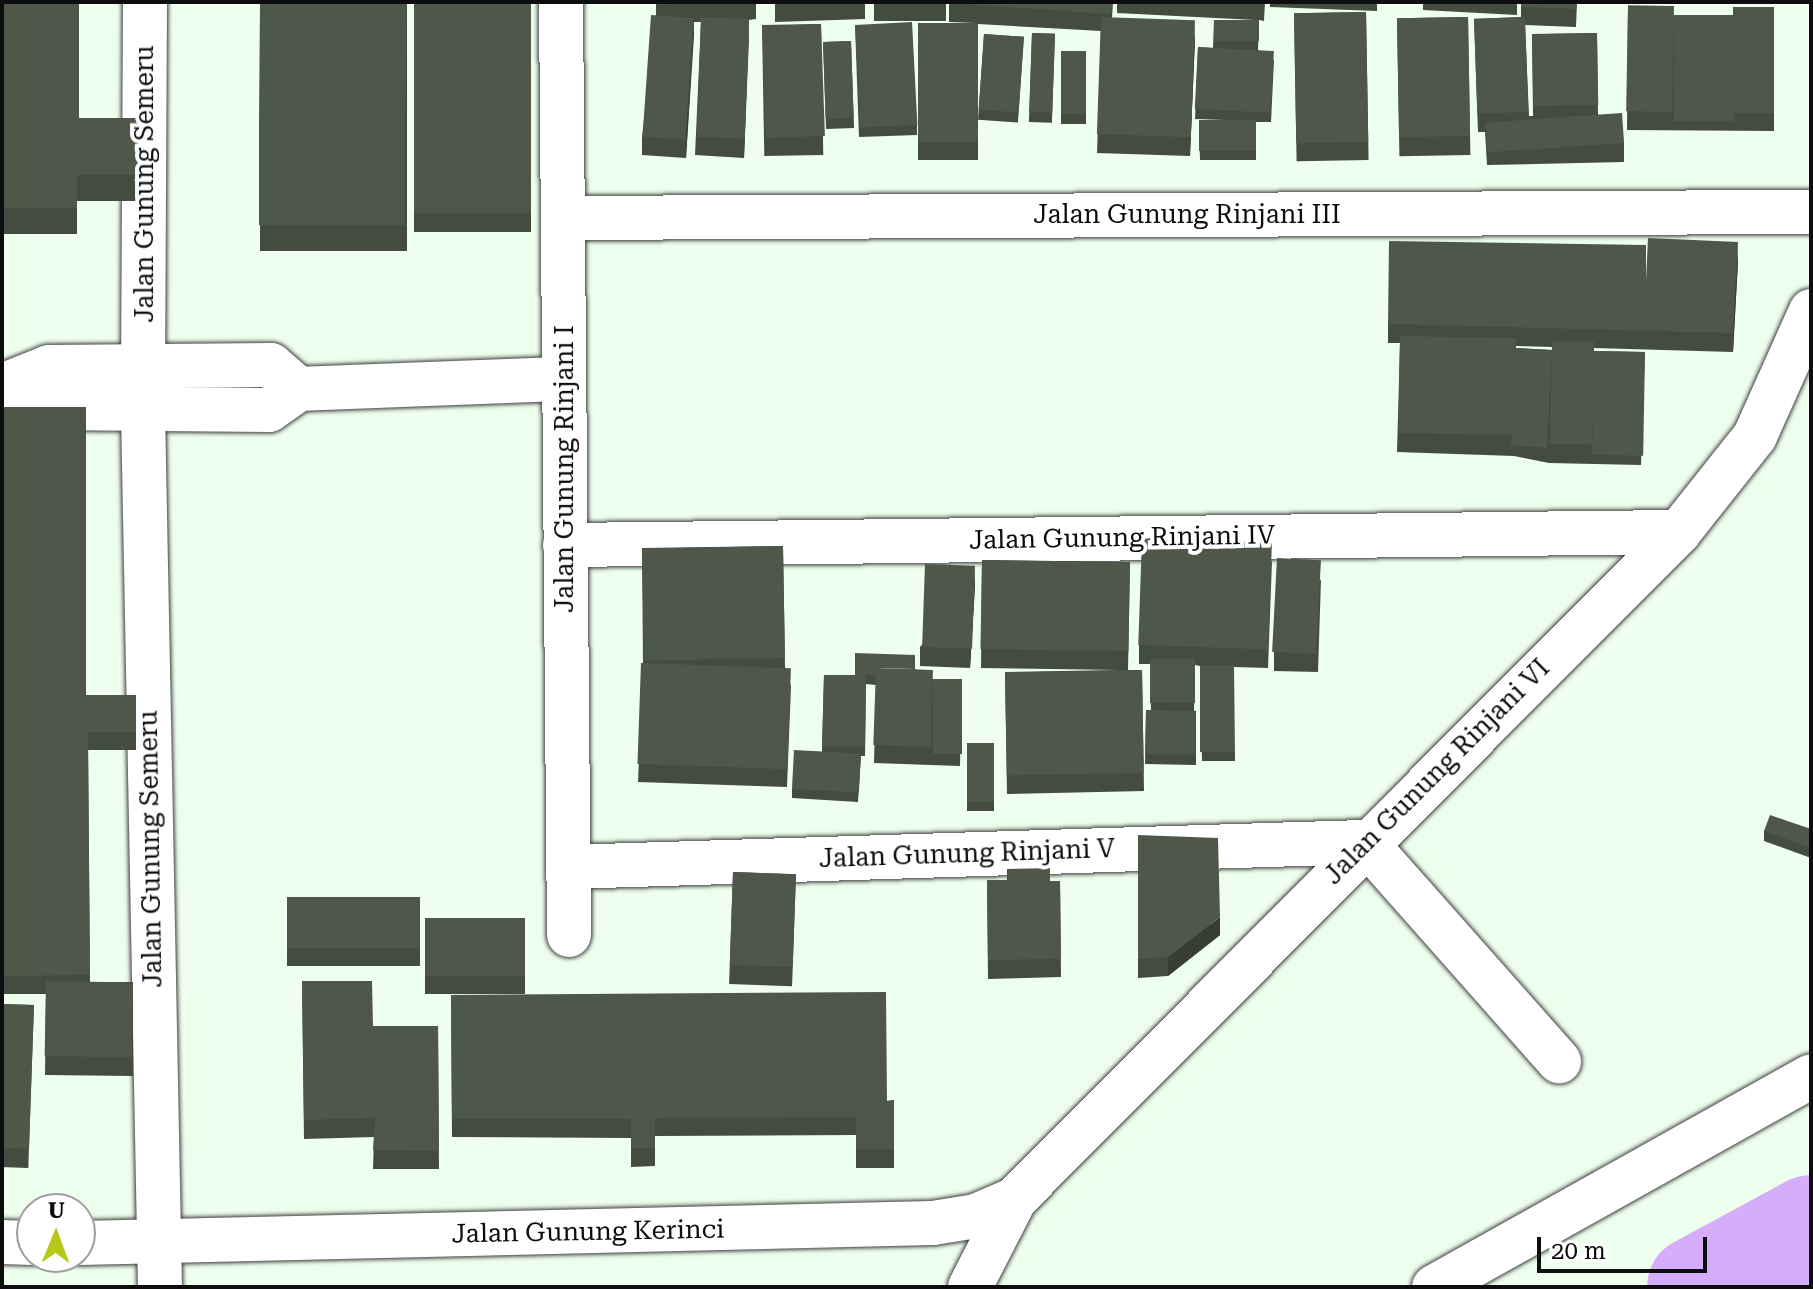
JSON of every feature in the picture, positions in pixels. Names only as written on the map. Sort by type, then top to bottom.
[{"type":"street","name":"Jalan Gunung Semeru","points":[[145,2],[143,411],[160,1287]]},
{"type":"street","name":"Jalan Gunung Rinjani I","points":[[561,2],[569,935]]},
{"type":"street","name":"Jalan Gunung Rinjani III","points":[[563,218],[1811,212]]},
{"type":"street","name":"Jalan Gunung Rinjani VI","points":[[1015,1199],[1365,842],[1679,532],[1755,436],[1811,311]]},
{"type":"street","points":[[5,386],[49,367],[271,365],[299,389]]},
{"type":"street","points":[[5,386],[47,408],[269,410],[299,389],[564,379]]},
{"type":"street","name":"Jalan Gunung Rinjani IV","points":[[565,545],[1679,532]]},
{"type":"street","points":[[1365,842],[1559,1061]]},
{"type":"street","name":"Jalan Gunung Rinjani V","points":[[568,867],[1365,842]]},
{"type":"street","points":[[1434,1287],[1811,1076]]},
{"type":"street","points":[[970,1287],[1015,1199]]},
{"type":"street","name":"Jalan Gunung Kerinci","points":[[96,1243],[933,1223],[976,1216],[1015,1199]]},
{"type":"building","points":[[2,2],[79,2],[79,118],[2,118]]},
{"type":"building","points":[[260,2],[407,2],[405,130],[405,122],[259,121]]},
{"type":"building","points":[[414,2],[531,2],[531,213],[414,213]]},
{"type":"building","points":[[657,2],[725,2],[657,5]]},
{"type":"building","points":[[949,2],[1112,2],[1111,14]]},
{"type":"building","points":[[1521,2],[1577,2],[1576,9],[1521,7]]},
{"type":"building","points":[[1628,5],[1674,6],[1672,112],[1626,111]]},
{"type":"building","points":[[1733,7],[1774,7],[1774,113],[1733,113]]},
{"type":"building","points":[[1366,12],[1368,142],[1296,143],[1294,13]]},
{"type":"building","points":[[651,15],[694,18],[685,140],[642,137]]},
{"type":"building","points":[[1674,15],[1733,15],[1733,121],[1674,121]]},
{"type":"building","points":[[701,17],[749,19],[745,139],[697,137]]},
{"type":"building","points":[[1101,17],[1195,20],[1191,137],[1097,134]]},
{"type":"building","points":[[1468,17],[1470,136],[1399,137],[1397,18]]},
{"type":"building","points":[[1525,17],[1528,112],[1477,114],[1474,19]]},
{"type":"building","points":[[1214,20],[1259,20],[1259,41],[1214,41]]},
{"type":"building","points":[[912,22],[917,125],[860,128],[855,25]]},
{"type":"building","points":[[918,23],[978,23],[978,142],[918,142]]},
{"type":"building","points":[[821,24],[825,136],[766,138],[762,26]]},
{"type":"building","points":[[1032,33],[1055,34],[1052,113],[1029,112]]},
{"type":"building","points":[[1597,33],[1598,105],[1533,106],[1532,34]]},
{"type":"building","points":[[984,34],[1024,37],[1019,113],[979,110]]},
{"type":"building","points":[[851,41],[854,118],[826,119],[823,42]]},
{"type":"building","points":[[1198,47],[1274,51],[1271,113],[1195,109]]},
{"type":"building","points":[[1061,51],[1086,51],[1086,114],[1061,114]]},
{"type":"building","points":[[1622,113],[1624,143],[1487,152],[1485,123]]},
{"type":"building","points":[[2,118],[139,118],[139,175],[77,175],[77,208],[2,208]]},
{"type":"building","points":[[1199,120],[1256,120],[1256,151],[1199,151]]},
{"type":"building","points":[[259,121],[405,121],[405,225],[259,225]]},
{"type":"building","points":[[1648,238],[1738,242],[1733,333],[1388,324],[1389,241],[1646,245],[1646,281]]},
{"type":"building","points":[[1400,336],[1516,338],[1514,435],[1398,433]]},
{"type":"building","points":[[1552,341],[1594,342],[1592,445],[1550,444]]},
{"type":"building","points":[[1516,348],[1552,350],[1547,448],[1511,446]]},
{"type":"building","points":[[1594,351],[1645,352],[1643,456],[1592,455]]},
{"type":"building","points":[[2,407],[86,407],[86,695],[136,695],[136,732],[88,732],[90,975],[2,976]]},
{"type":"building","points":[[1142,538],[1272,543],[1268,649],[1138,645]]},
{"type":"building","points":[[783,546],[785,658],[644,660],[642,548]]},
{"type":"building","points":[[1277,558],[1321,560],[1316,654],[1272,652]]},
{"type":"building","points":[[982,560],[1130,563],[1128,652],[980,649]]},
{"type":"building","points":[[925,564],[975,566],[972,649],[922,647]]},
{"type":"building","points":[[855,653],[915,655],[915,669],[876,668],[876,675],[866,675],[865,747],[822,746],[824,675],[855,675]]},
{"type":"building","points":[[1150,659],[1195,659],[1195,703],[1150,703]]},
{"type":"building","points":[[641,663],[791,668],[787,769],[637,764]]},
{"type":"building","points":[[1200,665],[1234,665],[1234,752],[1200,752]]},
{"type":"building","points":[[876,668],[933,670],[930,747],[873,745]]},
{"type":"building","points":[[1142,670],[1144,773],[1007,775],[1005,672]]},
{"type":"building","points":[[933,679],[962,679],[962,754],[933,754]]},
{"type":"building","points":[[1146,710],[1196,711],[1195,755],[1145,754]]},
{"type":"building","points":[[967,743],[994,743],[994,802],[967,802]]},
{"type":"building","points":[[794,750],[861,754],[859,792],[792,789]]},
{"type":"building","points":[[1770,815],[1811,829],[1811,848],[1764,831]]},
{"type":"building","points":[[1138,835],[1218,838],[1220,917],[1168,957],[1138,959]]},
{"type":"building","points":[[1050,868],[1050,881],[1060,881],[1061,959],[988,960],[987,880],[1008,880],[1007,869]]},
{"type":"building","points":[[733,872],[796,874],[793,967],[730,965]]},
{"type":"building","points":[[287,897],[420,897],[420,948],[287,948]]},
{"type":"building","points":[[425,918],[525,918],[525,976],[425,976]]},
{"type":"building","points":[[46,981],[133,983],[132,1058],[45,1056]]},
{"type":"building","points":[[302,981],[372,981],[373,1026],[438,1026],[439,1151],[373,1150],[375,1118],[304,1120]]},
{"type":"building","points":[[886,992],[887,1101],[894,1100],[894,1149],[856,1149],[856,1117],[655,1118],[655,1148],[631,1148],[631,1119],[452,1119],[451,995]]},
{"type":"building","points":[[2,1004],[34,1005],[29,1149],[2,1148]]},
{"type":"waterway","points":[[1698,1287],[1811,1226]]}]
